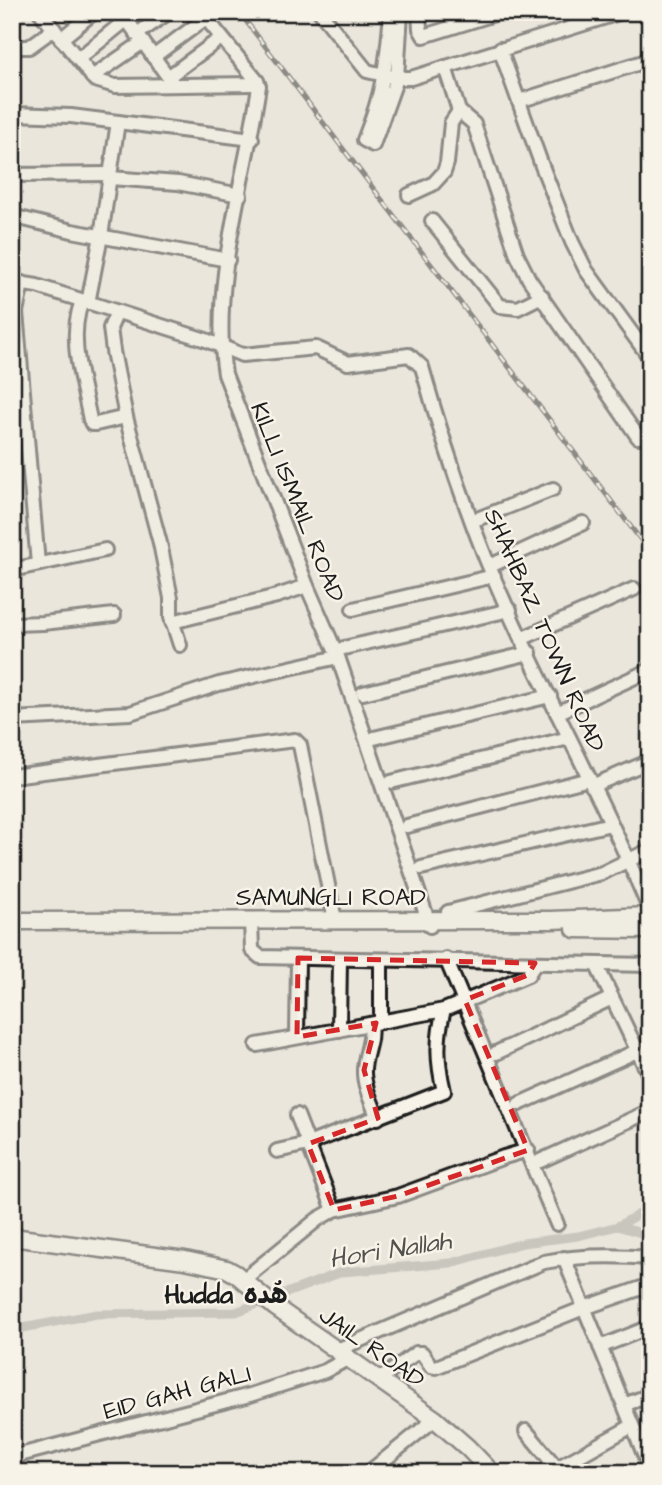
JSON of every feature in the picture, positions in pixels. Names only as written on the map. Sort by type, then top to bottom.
[{"type":"main road","name":"SAMUNGLI ROAD","points":[[12,921],[429,923],[650,914]]},
{"type":"main road","name":"SAMUNGLI ROAD","points":[[12,930],[335,920],[429,923]]},
{"type":"main road","points":[[429,923],[650,930]]},
{"type":"main road","name":"JAIL ROAD","points":[[12,1237],[185,1260],[227,1269],[275,1307],[435,1419],[492,1473]]},
{"type":"street","points":[[12,47],[29,47],[58,34],[94,12]]},
{"type":"street","points":[[92,77],[169,12]]},
{"type":"street","points":[[320,12],[367,71],[391,77],[411,78],[622,12]]},
{"type":"street","points":[[391,12],[391,77]]},
{"type":"street","points":[[368,142],[379,102],[391,77],[401,12]]},
{"type":"street","points":[[419,12],[420,29],[424,36],[501,12]]},
{"type":"street","points":[[46,14],[58,34],[95,80],[115,86],[171,81],[252,84],[257,81],[203,15],[153,57]]},
{"type":"street","points":[[78,59],[123,15],[171,81]]},
{"type":"street","points":[[171,81],[221,38]]},
{"type":"street","points":[[500,48],[567,229],[586,270],[650,358]]},
{"type":"street","points":[[519,101],[646,61]]},
{"type":"street","points":[[445,67],[459,111],[474,124],[517,255],[541,296],[638,437]]},
{"type":"street","name":"KILLI ISMAIL ROAD","points":[[257,81],[259,86],[252,139],[220,316],[220,346],[225,374],[307,586],[341,652],[429,923]]},
{"type":"street","points":[[409,195],[433,184],[444,172],[451,123],[459,111]]},
{"type":"street","points":[[12,114],[71,116],[252,139]]},
{"type":"street","points":[[118,122],[102,236],[85,302],[76,324],[80,380],[92,424],[126,417]]},
{"type":"street","points":[[12,175],[110,176],[177,183],[240,195]]},
{"type":"street","points":[[12,216],[72,231],[228,260]]},
{"type":"street","points":[[432,221],[500,306],[517,307],[541,296]]},
{"type":"street","points":[[37,564],[16,312],[17,282],[220,346]]},
{"type":"street","points":[[117,312],[110,328],[126,417],[160,543],[171,598],[172,622],[180,645]]},
{"type":"street","name":"SHAHBAZ TOWN ROAD","points":[[220,346],[242,355],[316,348],[348,363],[409,355],[422,367],[442,440],[492,571],[629,860],[650,914]]},
{"type":"street","points":[[472,521],[553,489]]},
{"type":"street","points":[[354,609],[492,571],[583,523]]},
{"type":"street","points":[[12,570],[105,550]]},
{"type":"street","points":[[172,622],[307,586]]},
{"type":"street","points":[[523,638],[634,589]]},
{"type":"street","points":[[12,719],[130,713],[219,684],[510,610]]},
{"type":"street","points":[[12,624],[114,614]]},
{"type":"street","points":[[363,693],[530,653]]},
{"type":"street","points":[[557,713],[650,670]]},
{"type":"street","points":[[374,738],[550,696]]},
{"type":"street","points":[[391,782],[569,738]]},
{"type":"street","points":[[12,776],[295,740],[300,745],[335,920]]},
{"type":"street","points":[[407,826],[591,782],[650,761]]},
{"type":"street","points":[[421,868],[611,824]]},
{"type":"street","points":[[448,912],[602,873],[650,850]]},
{"type":"street","points":[[252,924],[252,950],[260,957],[650,965]]},
{"type":"street","points":[[297,1037],[298,958]]},
{"type":"street","points":[[339,1030],[340,959]]},
{"type":"street","points":[[446,959],[557,1224]]},
{"type":"street","points":[[377,1118],[366,1086],[364,1070],[376,1023],[381,960]]},
{"type":"street","points":[[257,1045],[444,1010],[528,975],[535,963]]},
{"type":"street","points":[[596,964],[650,1077]]},
{"type":"street","points":[[496,1053],[612,998]]},
{"type":"street","points":[[277,1151],[307,1144],[444,1091],[438,1067],[437,1036],[444,1010]]},
{"type":"street","points":[[519,1104],[637,1051]]},
{"type":"street","points":[[540,1161],[650,1111]]},
{"type":"street","points":[[297,1115],[334,1210]]},
{"type":"street","points":[[243,1280],[318,1219],[334,1210],[398,1196],[528,1150]]},
{"type":"street","points":[[564,1258],[632,1426],[647,1454],[650,1469]]},
{"type":"street","name":"EID GAH GALI","points":[[12,1457],[250,1395],[326,1371],[343,1354],[506,1277],[544,1262],[564,1258],[650,1258]]},
{"type":"street","points":[[379,1380],[416,1353],[422,1353],[431,1366],[436,1367],[584,1308],[650,1285]]},
{"type":"street","points":[[600,1347],[650,1327]]},
{"type":"street","points":[[624,1405],[650,1395]]},
{"type":"street","points":[[369,1473],[435,1419]]},
{"type":"street","points":[[526,1431],[554,1470],[632,1426]]},
{"type":"highlighted area","points":[[298,958],[535,963],[528,975],[465,1000],[528,1150],[398,1196],[334,1210],[308,1144],[378,1118],[364,1070],[376,1023],[297,1037]]},
{"type":"waterway","points":[[618,1226],[650,1208]]},
{"type":"waterway","name":"Hori Nallah","points":[[12,1330],[97,1314],[236,1312],[342,1272],[451,1263],[523,1243],[578,1236],[618,1226],[650,1236]]},
{"type":"railway","points":[[239,12],[650,552]]},
{"type":"district","name":"Hudda ھُدہ","points":[[226,1294]]}]
